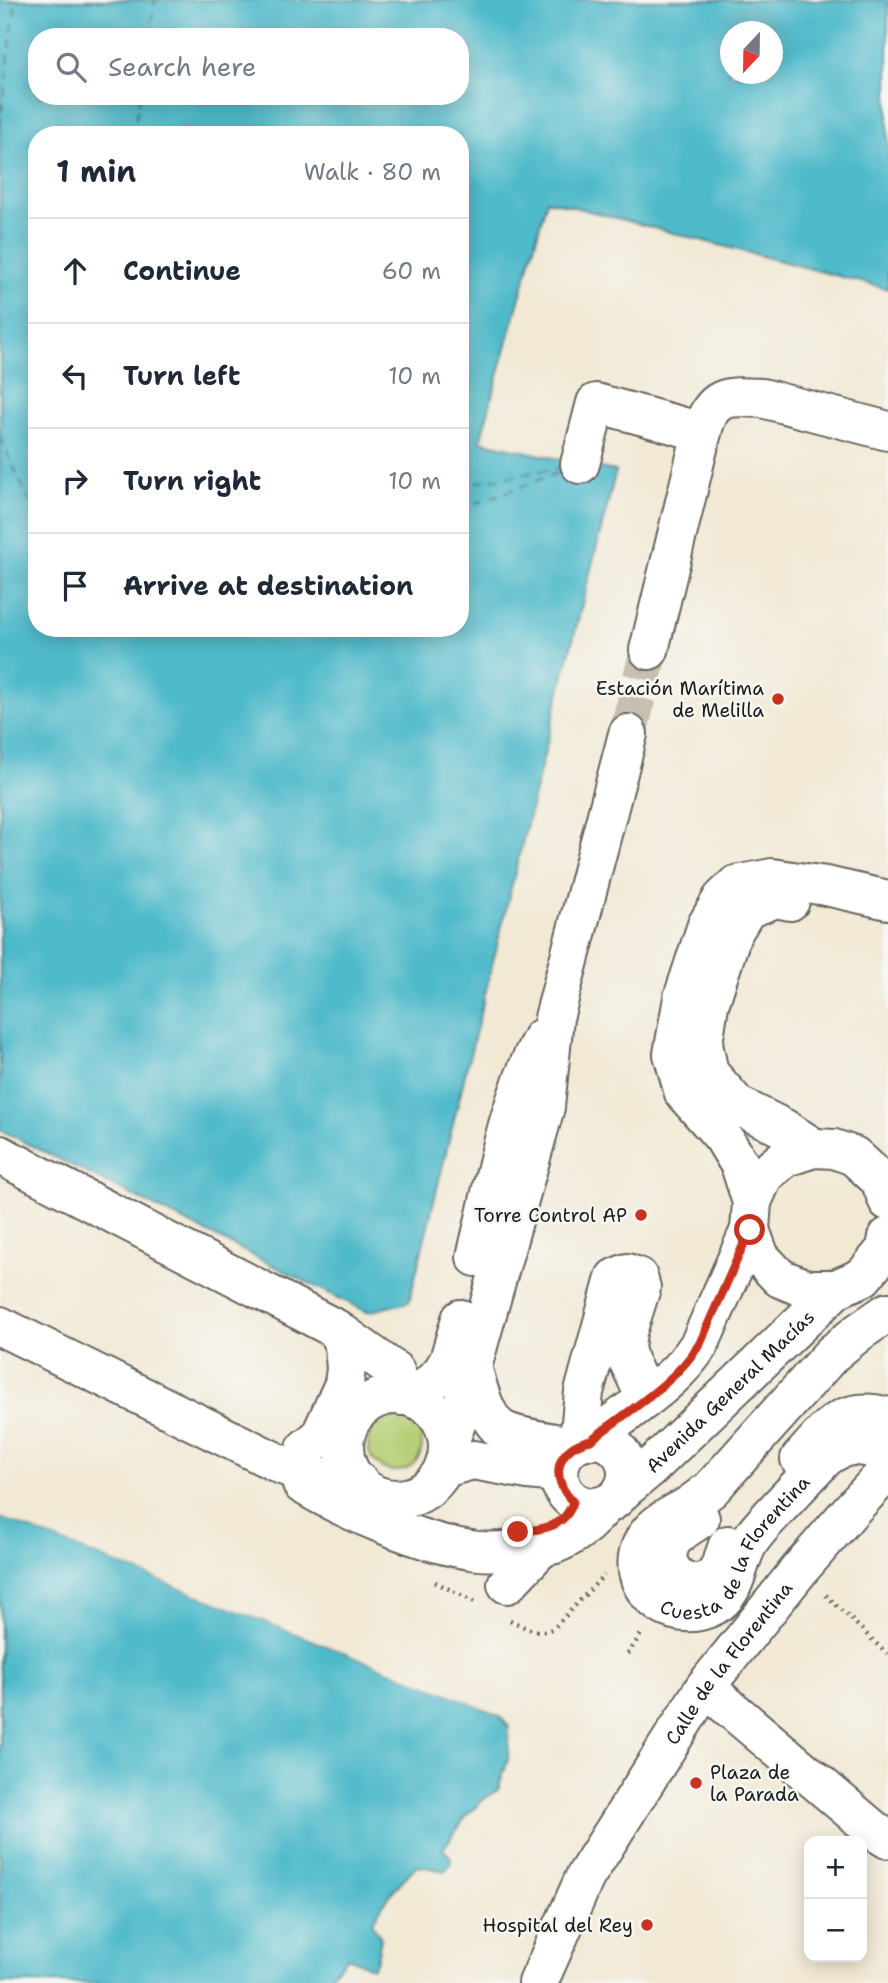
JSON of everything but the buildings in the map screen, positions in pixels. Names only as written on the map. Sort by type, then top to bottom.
[{"type":"street","points":[[649,650],[702,432],[707,414],[713,405],[740,397],[762,398],[888,431]]},
{"type":"street","points":[[580,464],[596,403],[702,432]]},
{"type":"street","points":[[343,1335],[365,1389],[344,1445],[348,1466],[368,1490],[388,1498],[409,1497],[430,1486],[446,1456],[467,1395],[472,1367],[545,1107],[554,1017],[628,734]]},
{"type":"street","points":[[862,1277],[807,1289],[780,1278],[760,1257],[740,1165],[723,1137],[684,1093],[673,1054],[683,998],[707,925],[722,900],[736,884],[772,878],[826,886],[888,900]]},
{"type":"street","points":[[814,1148],[783,1128],[737,1105],[709,1073],[703,1044],[709,1005],[733,934],[747,909],[776,898],[824,906],[888,925]]},
{"type":"street","points":[[409,1397],[442,1372],[449,1360],[515,1100],[528,1065],[554,1017]]},
{"type":"street","points":[[409,1497],[430,1519],[457,1529],[518,1532],[548,1528],[571,1510],[586,1471],[646,1398],[671,1379],[692,1357],[751,1216],[764,1175],[786,1157],[814,1148],[834,1149],[871,1160],[888,1201]]},
{"type":"street","points":[[0,1155],[343,1335],[395,1371],[409,1397]]},
{"type":"street","name":"Avenida General Macías","points":[[586,1471],[650,1468],[862,1277],[886,1249],[888,1237]]},
{"type":"street","points":[[251,1451],[308,1488],[347,1508],[429,1540],[472,1551],[499,1552],[541,1548],[570,1537],[583,1528],[586,1471],[584,1392],[615,1279],[627,1273],[638,1277],[641,1288],[625,1347],[628,1360],[646,1398]]},
{"type":"street","name":"Cuesta de la Florentina","points":[[873,1442],[838,1448],[825,1458],[757,1531],[744,1551],[730,1591],[716,1605],[698,1612],[678,1613],[660,1605],[648,1592],[639,1576],[638,1559],[643,1542],[653,1527],[711,1489],[832,1354],[888,1312]]},
{"type":"street","points":[[0,1325],[282,1465],[310,1475],[360,1483]]},
{"type":"street","points":[[873,1442],[835,1422],[744,1522],[731,1540],[717,1572],[699,1583],[679,1579],[672,1572],[667,1554],[676,1536],[710,1511],[842,1365],[888,1329]]},
{"type":"street","points":[[306,1448],[320,1437],[344,1384],[346,1369],[343,1335]]},
{"type":"street","points":[[472,1367],[489,1415],[500,1429],[538,1440],[586,1471]]},
{"type":"street","points":[[251,1451],[306,1448],[354,1421],[381,1397],[409,1397],[425,1405],[442,1422],[446,1456]]},
{"type":"street","name":"Calle de la Florentina","points":[[538,1983],[585,1877],[705,1687],[800,1569],[881,1478],[873,1442]]},
{"type":"street","points":[[446,1456],[501,1466],[586,1471]]},
{"type":"street","points":[[507,1584],[541,1548]]},
{"type":"street","points":[[705,1687],[888,1839]]},
{"type":"path","points":[[800,1569],[888,1655]]},
{"type":"green space","points":[[395,1417],[414,1425],[422,1444],[414,1463],[395,1471],[376,1463],[368,1444],[376,1425]]},
{"type":"water","points":[[0,0],[888,0],[888,289],[547,200],[480,441],[616,471],[409,1302],[367,1312],[0,1130]]},
{"type":"water","points":[[0,1517],[443,1691],[499,1715],[509,1727],[508,1760],[498,1790],[467,1815],[443,1849],[450,1856],[451,1862],[447,1869],[444,1871],[415,1867],[389,1895],[372,1923],[381,1938],[376,1963],[372,1968],[348,1957],[333,1972],[329,1983],[0,1983]]},
{"type":"pier","points":[[0,1513],[501,1712],[499,1715],[0,1517]]},
{"type":"ferry route","points":[[0,127],[16,0]]},
{"type":"ferry route","points":[[150,28],[155,0]]},
{"type":"ferry route","points":[[135,126],[138,105]]},
{"type":"ferry route","points":[[0,437],[28,498]]},
{"type":"ferry route","points":[[469,483],[563,467]]},
{"type":"ferry route","points":[[469,506],[563,471]]},
{"type":"tunnel","points":[[628,734],[649,650]]},
{"type":"place","name":"Estación Marítima de Melilla","points":[[778,699]]},
{"type":"place","name":"Torre Control AP","points":[[641,1215]]},
{"type":"place","name":"Plaza de la Parada","points":[[696,1783]]},
{"type":"place","name":"Hospital del Rey","points":[[647,1925]]},
{"type":"route","points":[[518,1532],[548,1528],[565,1517],[573,1502],[560,1484],[560,1463],[565,1454],[579,1442],[591,1440],[671,1379],[692,1357],[750,1230]]}]
